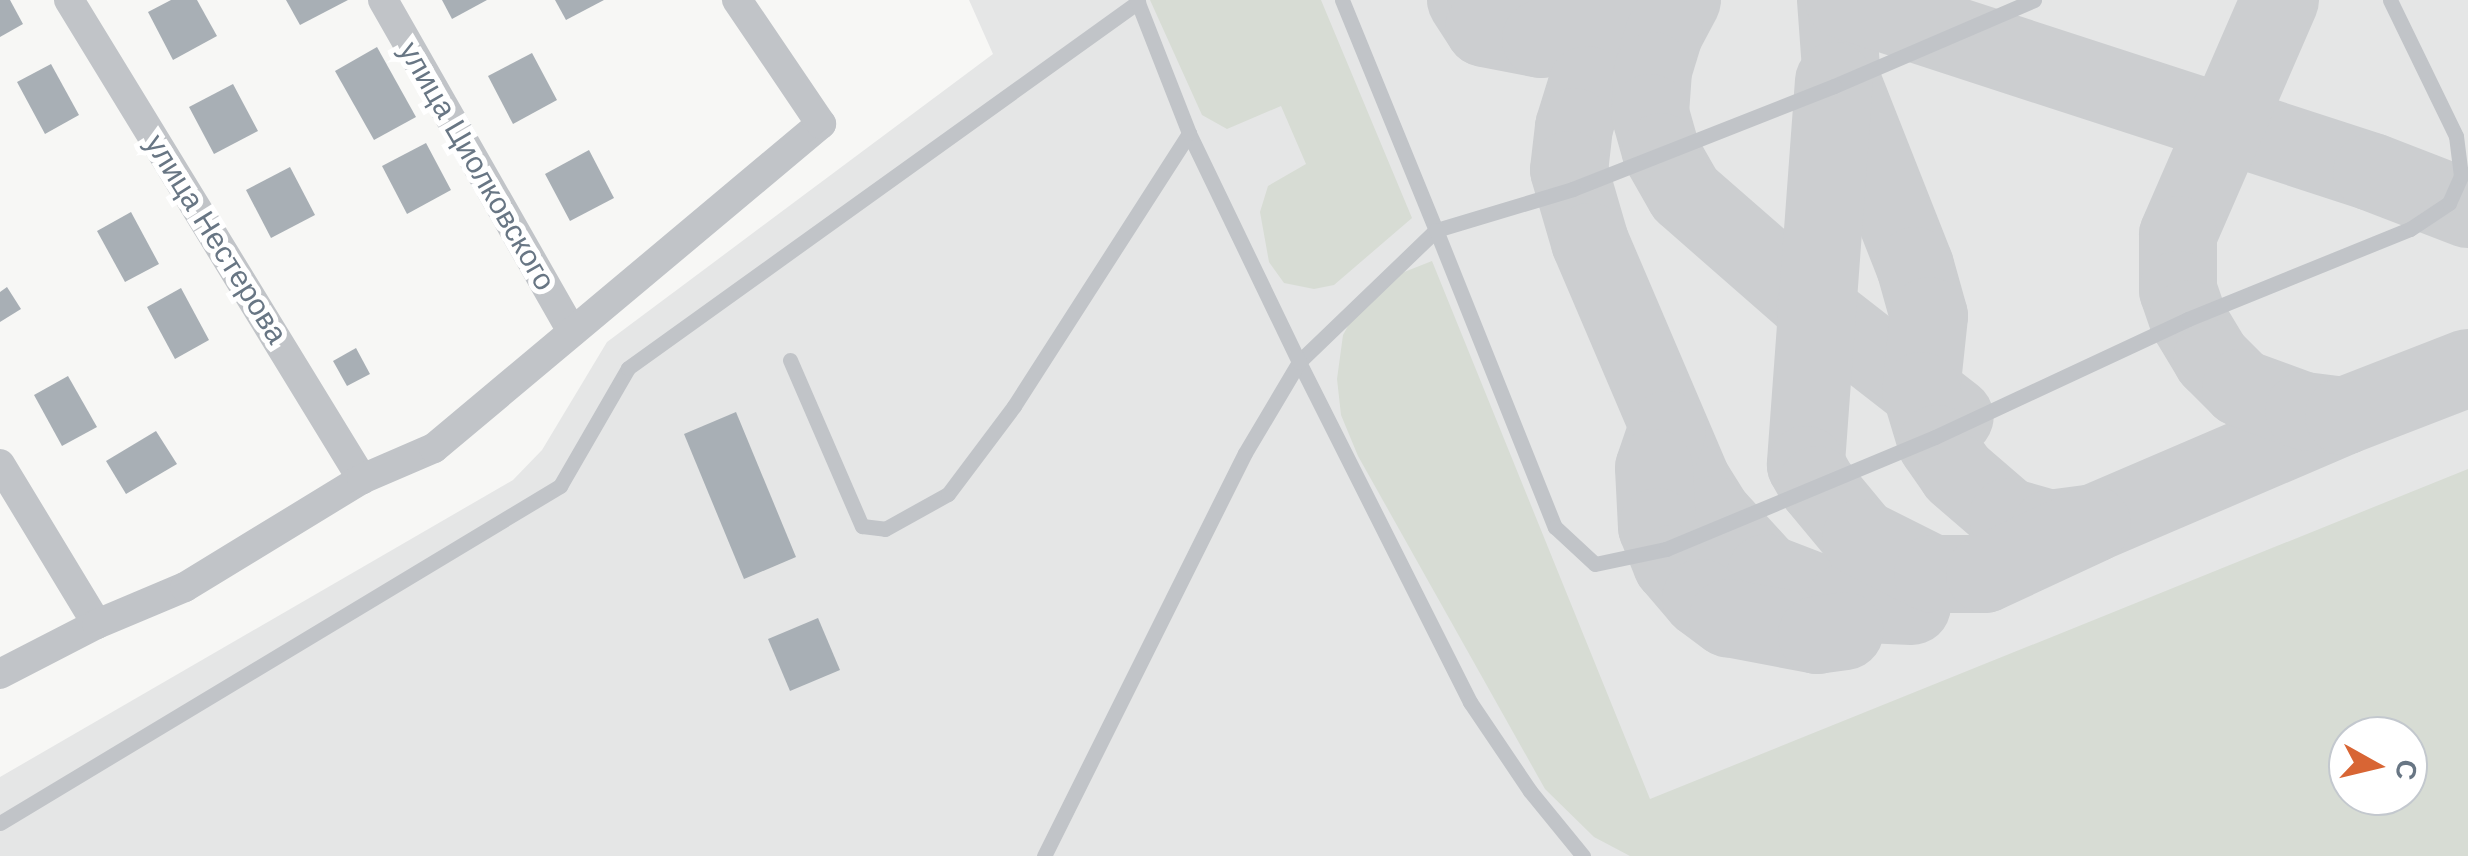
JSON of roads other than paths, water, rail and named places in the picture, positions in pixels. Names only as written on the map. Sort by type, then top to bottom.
[{"type":"street","name":"улица Нестерова","points":[[69,0],[362,478]]},
{"type":"street","name":"улица Циолковского","points":[[382,0],[572,332]]},
{"type":"street","points":[[0,674],[97,624],[185,588],[362,478],[434,448],[821,124],[737,0]]},
{"type":"street","points":[[0,464],[97,624]]},
{"type":"lane","points":[[1342,0],[1554,527],[1595,564],[1666,549],[1935,437],[2188,319],[2410,228],[2449,203],[2462,176],[2456,136],[2390,0]]},
{"type":"lane","points":[[1044,856],[1245,453],[1299,362],[1436,230],[1574,189],[1834,86],[2034,0]]},
{"type":"lane","points":[[0,823],[560,486],[628,368],[1138,1],[1189,134],[1470,702],[1530,791],[1583,856]]},
{"type":"lane","points":[[790,360],[862,526],[885,529],[948,494],[1014,406],[1189,134]]}]
